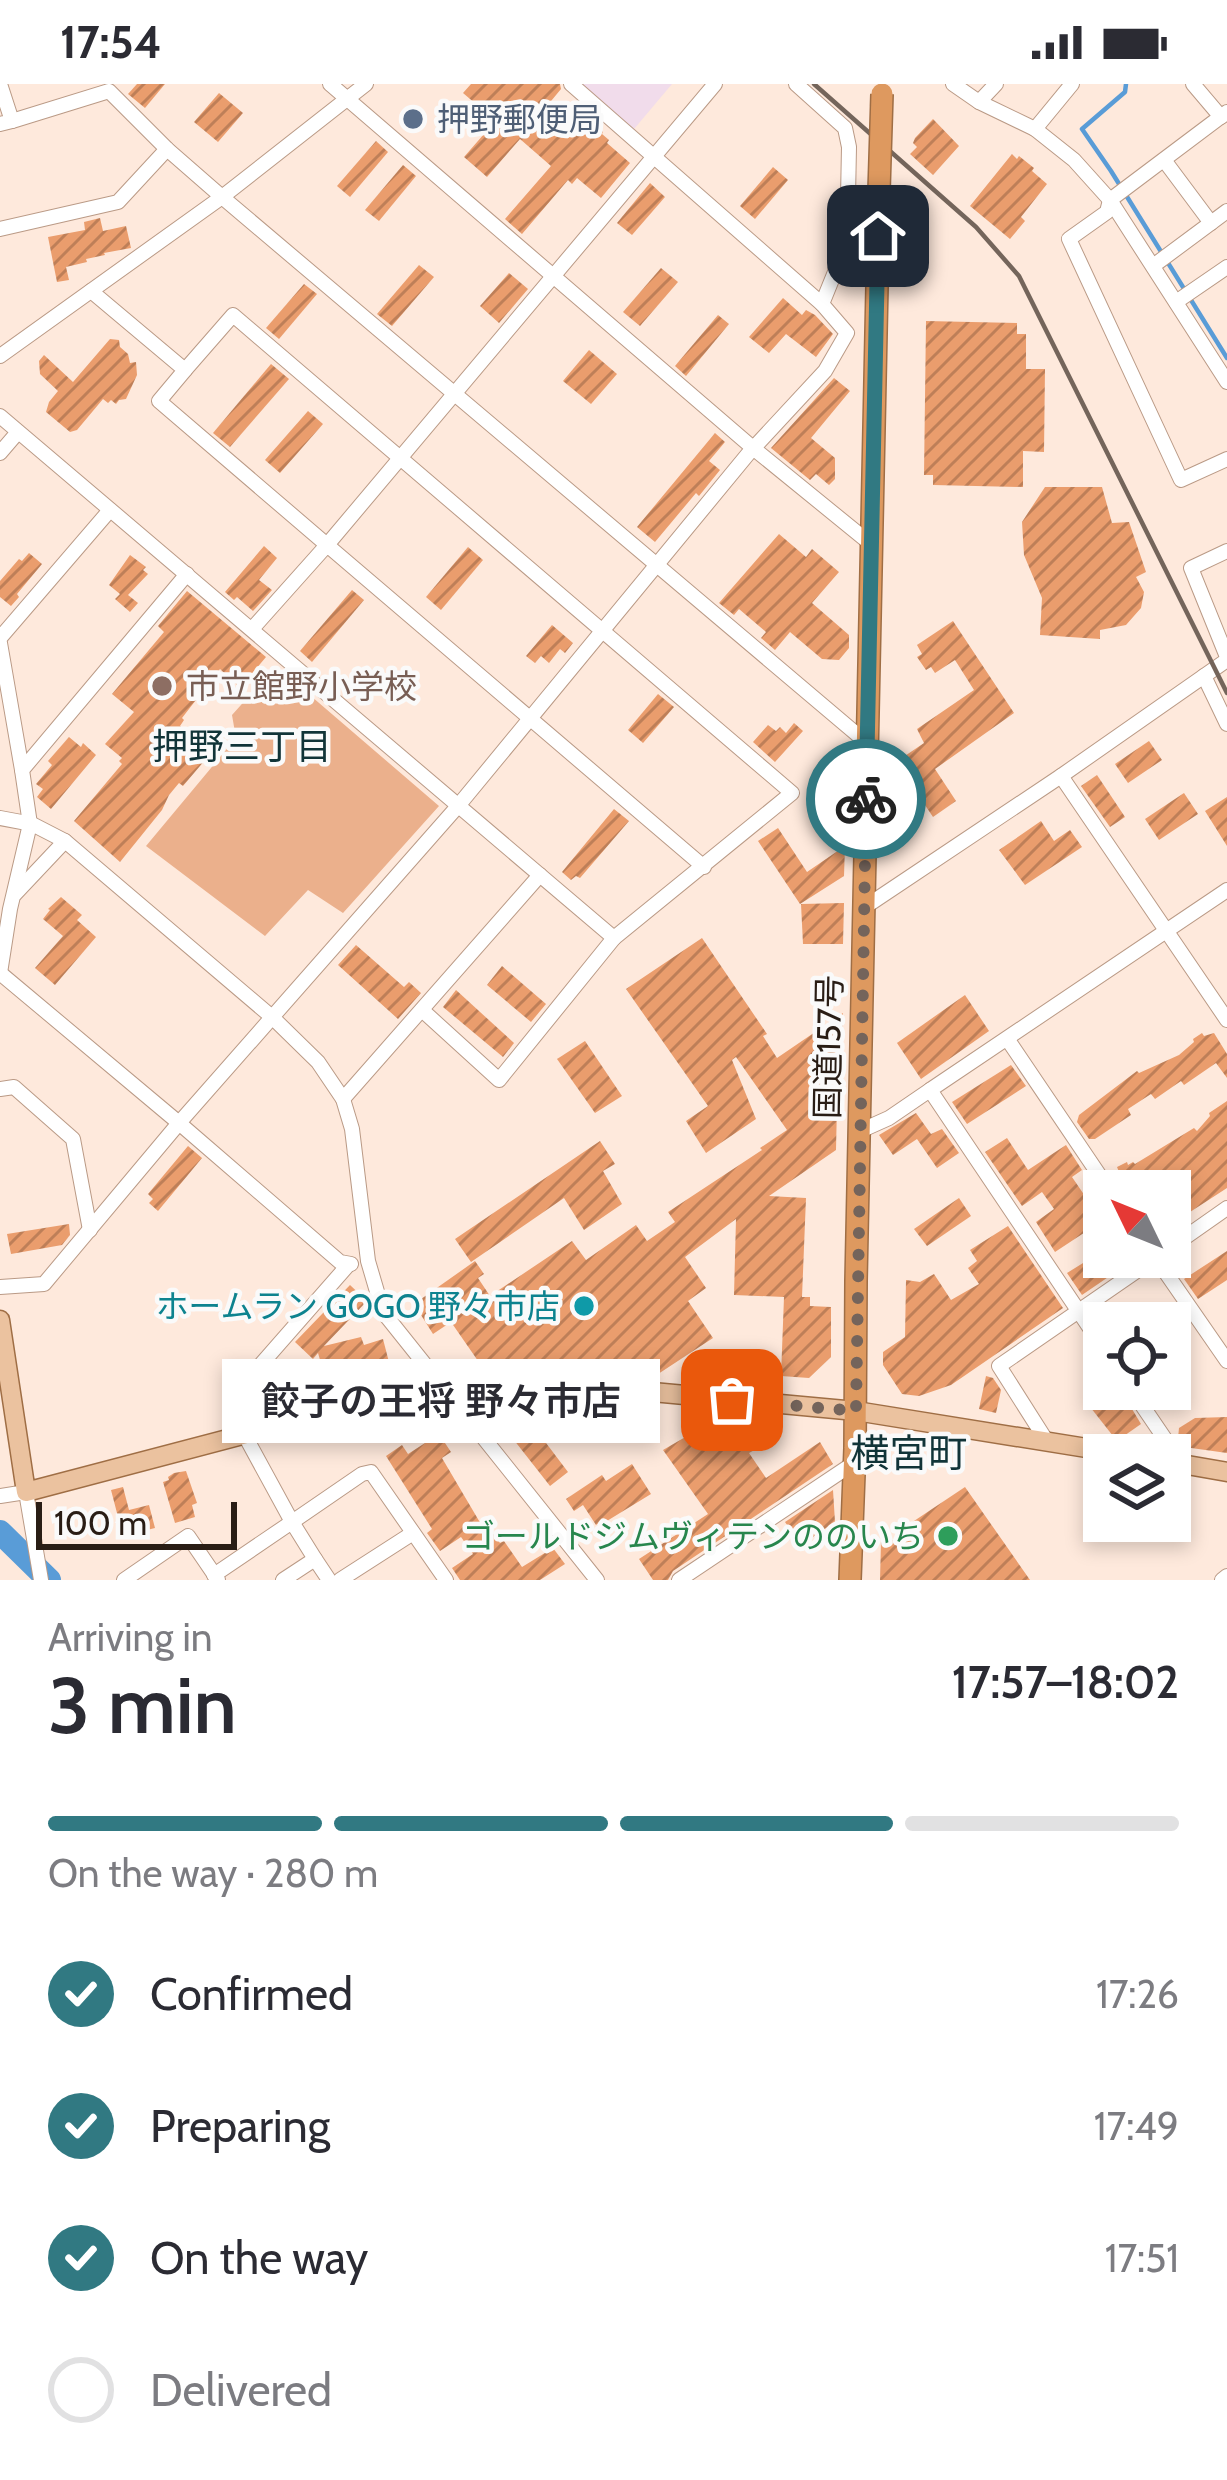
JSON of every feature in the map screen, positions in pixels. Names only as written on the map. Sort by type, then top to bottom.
[{"type":"highway","name":"国道157号","points":[[850,1580],[882,89]]},
{"type":"main road","points":[[0,1326],[26,1492],[315,1416],[448,1393],[530,1385],[856,1411],[1083,1447]]},
{"type":"main road","points":[[1191,1466],[1227,1472]]},
{"type":"street","points":[[0,84],[6,122],[112,88],[167,149],[866,742]]},
{"type":"street","points":[[330,84],[871,544]]},
{"type":"street","points":[[0,356],[222,196],[366,84]]},
{"type":"street","points":[[0,1287],[44,1284],[458,806],[753,448],[825,371],[847,333],[822,304],[571,84]]},
{"type":"street","points":[[252,629],[715,84]]},
{"type":"street","points":[[796,84],[844,128],[849,147],[848,196],[835,272],[822,304]]},
{"type":"street","points":[[953,84],[1035,129],[1119,193],[1185,296],[1227,382]]},
{"type":"street","points":[[979,102],[996,84]]},
{"type":"street","points":[[1035,129],[1072,84]]},
{"type":"street","points":[[1193,84],[1224,114],[1119,193],[1107,212],[1070,239],[1180,480],[1227,459]]},
{"type":"street","points":[[0,229],[118,202],[167,149]]},
{"type":"street","points":[[1164,160],[1211,223]]},
{"type":"street","points":[[1161,260],[1227,212]]},
{"type":"street","points":[[1185,296],[1225,273]]},
{"type":"street","points":[[92,291],[184,370]]},
{"type":"street","points":[[422,1010],[499,1079],[614,938],[704,867],[792,793],[233,315],[159,400],[704,867]]},
{"type":"street","points":[[0,416],[614,938]]},
{"type":"street","points":[[0,453],[18,432]]},
{"type":"street","points":[[110,510],[0,641],[30,824],[0,974],[340,1262],[368,1261]]},
{"type":"street","points":[[865,907],[1227,659],[1190,568],[1227,551]]},
{"type":"street","points":[[22,770],[187,574]]},
{"type":"street","points":[[1204,676],[1227,724]]},
{"type":"street","points":[[1061,776],[1227,1020]]},
{"type":"street","points":[[0,818],[30,824],[65,841],[272,1017],[318,1062],[343,1100],[352,1129],[368,1261],[383,1312],[598,1580]]},
{"type":"street","points":[[12,897],[65,841]]},
{"type":"street","points":[[343,1100],[540,875]]},
{"type":"street","points":[[860,1131],[889,1118],[1008,1040],[1227,890]]},
{"type":"street","points":[[1008,1040],[1096,1170]]},
{"type":"street","points":[[0,1089],[14,1087],[73,1139],[90,1230]]},
{"type":"street","points":[[930,1090],[1083,1319]]},
{"type":"street","points":[[1191,1233],[1227,1208]]},
{"type":"street","points":[[329,1580],[244,1434],[235,1394],[349,1264]]},
{"type":"street","points":[[1046,1440],[999,1366],[1126,1278]]},
{"type":"street","points":[[1170,1278],[1227,1361]]},
{"type":"street","points":[[679,1580],[854,1463]]},
{"type":"street","points":[[124,1580],[188,1536],[216,1578],[371,1472],[446,1580]]},
{"type":"street","points":[[0,1496],[26,1492],[41,1580]]},
{"type":"street","points":[[340,1580],[413,1533]]},
{"type":"street","points":[[283,1580],[315,1558]]},
{"type":"shaded area","points":[[581,84],[672,84],[634,129]]},
{"type":"shaded area","points":[[276,666],[439,806],[343,913],[308,890],[265,936],[146,846],[236,738],[232,715]]},
{"type":"building","points":[[137,84],[165,84],[145,108],[128,94]]},
{"type":"building","points":[[471,84],[560,84],[542,112],[575,137],[591,121],[630,163],[601,198],[577,178],[572,184],[568,180],[522,234],[505,219],[551,166],[520,139],[487,177],[464,157],[484,134],[479,129],[490,116],[463,93]]},
{"type":"building","points":[[219,93],[243,113],[218,142],[194,122]]},
{"type":"building","points":[[933,119],[959,146],[933,175],[910,154],[917,147],[915,138]]},
{"type":"building","points":[[376,141],[388,152],[350,197],[337,186]]},
{"type":"building","points":[[1012,154],[1034,168],[1047,184],[1010,239],[970,206]]},
{"type":"building","points":[[403,165],[416,176],[379,221],[365,210]]},
{"type":"building","points":[[773,167],[788,180],[755,219],[740,206]]},
{"type":"building","points":[[650,183],[665,197],[632,235],[617,223]]},
{"type":"building","points":[[100,218],[103,231],[126,226],[131,248],[66,267],[69,280],[57,282],[48,237],[85,230],[84,222]]},
{"type":"building","points":[[419,265],[434,277],[392,326],[377,314]]},
{"type":"building","points":[[661,268],[678,282],[640,326],[623,312]]},
{"type":"building","points":[[509,273],[528,289],[499,323],[480,306]]},
{"type":"building","points":[[304,284],[317,294],[279,339],[266,328]]},
{"type":"building","points":[[783,298],[802,315],[806,310],[815,315],[833,334],[816,357],[786,334],[769,353],[749,337]]},
{"type":"building","points":[[718,315],[729,324],[686,376],[675,366]]},
{"type":"building","points":[[926,321],[1017,323],[1017,334],[1026,334],[1026,369],[1045,369],[1044,452],[1023,451],[1023,487],[933,485],[933,475],[924,475]]},
{"type":"building","points":[[110,339],[119,340],[130,363],[136,362],[137,375],[126,399],[116,404],[103,399],[70,432],[46,412],[58,391],[40,374],[39,361],[44,355],[73,382]]},
{"type":"building","points":[[589,350],[617,374],[591,404],[563,381]]},
{"type":"building","points":[[271,364],[289,379],[230,447],[213,433]]},
{"type":"building","points":[[834,378],[850,391],[811,438],[835,458],[835,479],[829,485],[816,474],[810,480],[771,448]]},
{"type":"building","points":[[308,411],[323,424],[280,473],[265,460]]},
{"type":"building","points":[[715,433],[725,442],[709,461],[720,470],[655,542],[637,527]]},
{"type":"building","points":[[1045,487],[1102,487],[1112,523],[1129,522],[1146,572],[1136,577],[1144,592],[1141,608],[1126,625],[1100,630],[1100,639],[1040,635],[1042,598],[1024,555],[1022,522]]},
{"type":"building","points":[[779,534],[806,557],[812,549],[839,572],[812,603],[849,635],[849,648],[839,660],[822,659],[790,632],[775,650],[761,638],[766,632],[739,609],[734,615],[719,603]]},
{"type":"building","points":[[264,546],[277,558],[259,580],[272,590],[253,611],[225,592]]},
{"type":"building","points":[[468,547],[483,560],[441,610],[426,597]]},
{"type":"building","points":[[29,553],[42,564],[11,606],[0,597],[0,581]]},
{"type":"building","points":[[130,555],[148,574],[128,595],[138,603],[130,612],[115,599],[120,594],[109,585]]},
{"type":"building","points":[[352,590],[364,600],[312,662],[300,651]]},
{"type":"building","points":[[187,591],[266,657],[240,688],[220,669],[182,718],[180,726],[211,753],[183,786],[179,783],[120,862],[74,821],[122,764],[122,758],[105,744],[134,712],[112,694],[164,632],[158,626]]},
{"type":"building","points":[[953,621],[1014,713],[935,769],[956,801],[933,817],[911,784],[897,794],[897,777],[890,766],[924,743],[917,729],[974,690],[955,660],[935,673],[931,667],[926,670],[917,657],[922,654],[917,645]]},
{"type":"building","points":[[552,625],[573,643],[565,653],[560,649],[549,663],[541,656],[535,663],[526,656]]},
{"type":"building","points":[[658,694],[674,707],[643,743],[628,730]]},
{"type":"building","points":[[794,723],[803,731],[775,762],[753,742],[768,725],[786,733]]},
{"type":"building","points":[[69,737],[96,755],[51,809],[37,797],[43,789],[36,784]]},
{"type":"building","points":[[1149,741],[1162,760],[1128,783],[1115,764]]},
{"type":"building","points":[[1097,775],[1125,817],[1110,827],[1081,786]]},
{"type":"building","points":[[1184,793],[1198,814],[1159,840],[1145,819]]},
{"type":"building","points":[[1227,797],[1227,846],[1205,811]]},
{"type":"building","points":[[614,809],[629,821],[580,878],[571,880],[562,872]]},
{"type":"building","points":[[1041,821],[1054,841],[1070,830],[1082,847],[1025,885],[999,850]]},
{"type":"building","points":[[778,828],[807,872],[845,846],[844,876],[800,904],[758,841]]},
{"type":"building","points":[[61,897],[82,915],[77,920],[96,937],[55,985],[35,968],[63,936],[43,919]]},
{"type":"building","points":[[844,903],[843,944],[803,944],[801,904]]},
{"type":"building","points":[[702,938],[767,1034],[763,1036],[777,1058],[843,1013],[843,1056],[831,1063],[836,1150],[769,1196],[806,1198],[802,1297],[810,1297],[810,1306],[831,1307],[831,1357],[809,1378],[781,1376],[784,1297],[734,1295],[736,1219],[685,1257],[706,1288],[688,1301],[713,1338],[652,1378],[485,1371],[451,1322],[433,1334],[414,1304],[475,1261],[484,1274],[478,1278],[490,1296],[572,1241],[586,1260],[636,1225],[647,1241],[675,1222],[668,1212],[787,1130],[736,1057],[732,1060],[756,1119],[706,1153],[686,1121],[708,1106],[626,989]]},
{"type":"building","points":[[356,945],[404,987],[409,982],[421,993],[398,1019],[338,965]]},
{"type":"building","points":[[502,966],[546,1004],[531,1022],[487,985]]},
{"type":"building","points":[[456,990],[514,1043],[503,1057],[443,1007]]},
{"type":"building","points":[[965,995],[989,1031],[921,1079],[897,1043]]},
{"type":"building","points":[[1202,1033],[1214,1033],[1227,1054],[1227,1078],[1216,1063],[1155,1099],[1151,1094],[1128,1109],[1131,1115],[1089,1139],[1077,1122],[1079,1115],[1137,1071],[1179,1055]]},
{"type":"building","points":[[585,1041],[622,1096],[595,1113],[557,1059]]},
{"type":"building","points":[[1011,1065],[1026,1086],[967,1124],[952,1102]]},
{"type":"building","points":[[1227,1101],[1227,1188],[1191,1211],[1191,1170],[1118,1170],[1194,1128],[1197,1131],[1209,1113]]},
{"type":"building","points":[[916,1113],[931,1134],[942,1129],[959,1153],[937,1168],[917,1139],[893,1155],[879,1135]]},
{"type":"building","points":[[1007,1138],[1028,1170],[1066,1145],[1082,1170],[1072,1177],[1083,1193],[1083,1234],[1055,1252],[1036,1222],[1054,1209],[1042,1192],[1022,1206],[985,1152]]},
{"type":"building","points":[[600,1141],[615,1164],[603,1171],[622,1204],[584,1230],[564,1198],[471,1262],[455,1239]]},
{"type":"building","points":[[188,1146],[202,1158],[158,1211],[149,1203],[153,1199],[148,1194]]},
{"type":"building","points":[[959,1198],[971,1216],[927,1246],[914,1229]]},
{"type":"building","points":[[69,1224],[70,1235],[62,1245],[11,1254],[7,1234]]},
{"type":"building","points":[[1008,1226],[1063,1308],[951,1385],[919,1396],[902,1394],[883,1365],[883,1352],[905,1337],[906,1280],[920,1282],[934,1274],[951,1300],[979,1284],[968,1268],[977,1261],[970,1250]]},
{"type":"building","points":[[1227,1251],[1227,1280],[1198,1299],[1184,1279]]},
{"type":"building","points":[[1083,1263],[1083,1278],[1107,1278],[1082,1295],[1067,1273]]},
{"type":"building","points":[[350,1285],[367,1301],[324,1346],[361,1337],[364,1345],[383,1339],[391,1370],[374,1375],[371,1365],[348,1372],[352,1389],[330,1394],[318,1353],[313,1359],[295,1342]]},
{"type":"building","points":[[986,1376],[1001,1390],[996,1413],[979,1409]]},
{"type":"building","points":[[518,1406],[568,1472],[550,1486],[510,1435],[504,1438],[494,1425],[500,1408]]},
{"type":"building","points":[[603,1409],[634,1409],[654,1414],[621,1436]]},
{"type":"building","points":[[1093,1410],[1133,1410],[1141,1424],[1127,1434],[1111,1434]]},
{"type":"building","points":[[725,1414],[737,1431],[745,1424],[760,1447],[749,1453],[766,1478],[820,1442],[833,1464],[673,1571],[668,1580],[653,1580],[639,1559],[708,1514],[663,1450]]},
{"type":"building","points":[[1227,1417],[1227,1453],[1191,1448],[1191,1434],[1178,1434],[1179,1428],[1195,1418]]},
{"type":"building","points":[[439,1434],[451,1452],[442,1458],[485,1531],[489,1528],[500,1543],[504,1541],[522,1567],[553,1548],[565,1564],[540,1580],[460,1580],[452,1568],[473,1554],[461,1537],[440,1551],[427,1533],[432,1529],[386,1456],[402,1445],[408,1454]]},
{"type":"building","points":[[632,1464],[651,1494],[602,1524],[596,1525],[583,1505],[574,1511],[566,1499],[602,1475],[606,1481]]},
{"type":"building","points":[[186,1471],[197,1503],[192,1505],[195,1517],[175,1523],[163,1482]]},
{"type":"building","points":[[123,1487],[129,1510],[149,1505],[155,1528],[123,1536],[111,1490]]},
{"type":"building","name":"ゴールドジムヴィテンののいち","points":[[965,1487],[1030,1580],[880,1580],[881,1541],[896,1540],[896,1533]]},
{"type":"building","points":[[833,1490],[835,1522],[801,1545],[785,1522]]},
{"type":"waterway","points":[[1126,84],[1125,92],[1082,129],[1227,358]]},
{"type":"waterway","points":[[0,1532],[49,1580]]},
{"type":"railway","points":[[814,84],[976,227],[1019,276],[1227,693]]},
{"type":"way so far","points":[[732,1400],[856,1411],[866,799]]},
{"type":"place","name":"押野郵便局","points":[[413,119]]},
{"type":"place","name":"市立館野小学校","points":[[162,686]]},
{"type":"place","name":"ホームラン GOGO 野々市店","points":[[584,1306]]},
{"type":"place","name":"餃子の王将 野々市店","points":[[732,1400]]},
{"type":"place","name":"ゴールドジムヴィテンののいち","points":[[948,1536]]},
{"type":"district","name":"押野三丁目","points":[[242,746]]},
{"type":"district","name":"横宮町","points":[[909,1453]]},
{"type":"route","points":[[866,799],[878,236]]}]
